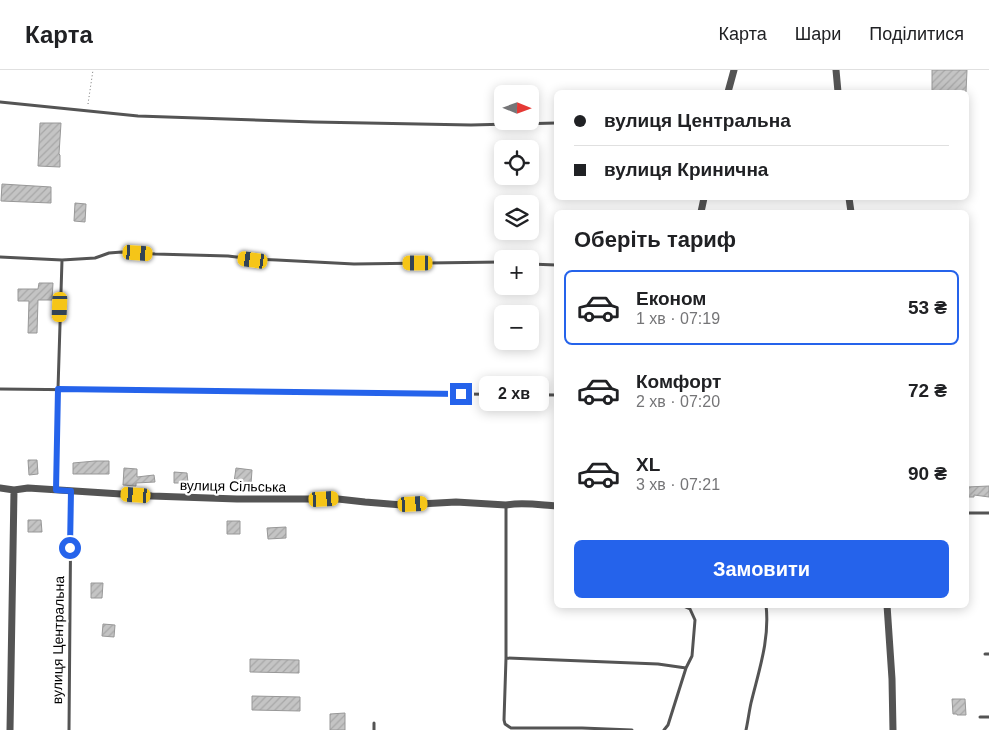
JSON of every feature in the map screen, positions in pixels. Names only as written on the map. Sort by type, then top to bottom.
[{"type":"street","points":[[729,90],[734,70]]},
{"type":"street","points":[[836,70],[838,90]]},
{"type":"street","name":"вулиця Сільська","points":[[0,488],[237,499],[338,499],[402,505],[456,502],[554,506]]},
{"type":"street","points":[[10,730],[14,490]]},
{"type":"street","points":[[887,608],[893,730]]},
{"type":"lane","points":[[0,102],[138,116],[471,125],[554,123]]},
{"type":"lane","points":[[0,257],[62,260],[95,258],[122,252],[354,264],[494,262]]},
{"type":"lane","points":[[56,490],[62,260]]},
{"type":"lane","points":[[539,265],[554,266]]},
{"type":"lane","points":[[0,389],[554,395]]},
{"type":"lane","name":"вулиця Центральна","points":[[69,730],[71,491]]},
{"type":"lane","points":[[506,505],[504,720],[510,728],[632,730]]},
{"type":"lane","points":[[969,512],[989,513]]},
{"type":"lane","points":[[664,730],[668,725],[686,668],[692,656],[695,620],[690,609],[688,608]]},
{"type":"lane","points":[[746,730],[764,654],[766,608]]},
{"type":"lane","points":[[506,658],[658,664],[686,668]]},
{"type":"lane","points":[[980,717],[989,717]]},
{"type":"lane","points":[[374,724],[374,730]]},
{"type":"path","points":[[88,111],[93,70]]},
{"type":"building","points":[[932,70],[967,70],[966,90],[932,90]]},
{"type":"building","points":[[40,123],[61,123],[60,167],[38,166]]},
{"type":"building","points":[[2,184],[51,187],[51,203],[1,201]]},
{"type":"building","points":[[75,203],[86,204],[85,222],[74,221]]},
{"type":"building","points":[[39,283],[53,283],[52,300],[38,300],[37,333],[28,333],[29,301],[18,301],[18,289],[38,289]]},
{"type":"building","points":[[28,460],[37,460],[38,474],[29,475]]},
{"type":"building","points":[[109,461],[109,474],[73,474],[73,463]]},
{"type":"building","points":[[124,468],[137,469],[137,477],[154,475],[155,482],[136,483],[136,486],[123,485]]},
{"type":"building","points":[[236,468],[252,470],[251,484],[234,482]]},
{"type":"building","points":[[174,472],[187,473],[188,483],[174,483]]},
{"type":"building","points":[[989,486],[989,497],[974,495],[974,497],[969,497],[969,487]]},
{"type":"building","points":[[28,520],[41,520],[42,532],[28,532]]},
{"type":"building","points":[[227,521],[240,521],[240,534],[227,534]]},
{"type":"building","points":[[286,527],[286,538],[268,539],[267,528]]},
{"type":"building","points":[[91,583],[103,583],[102,598],[91,598]]},
{"type":"building","points":[[103,624],[115,625],[114,637],[102,636]]},
{"type":"building","points":[[250,659],[299,660],[299,673],[250,672]]},
{"type":"building","points":[[252,696],[300,697],[300,711],[252,710]]},
{"type":"building","points":[[952,699],[965,699],[966,715],[953,714]]},
{"type":"building","points":[[345,713],[345,730],[330,730],[330,714]]},
{"type":"route","points":[[70,548],[71,491],[56,490],[58,389],[461,394]]}]
